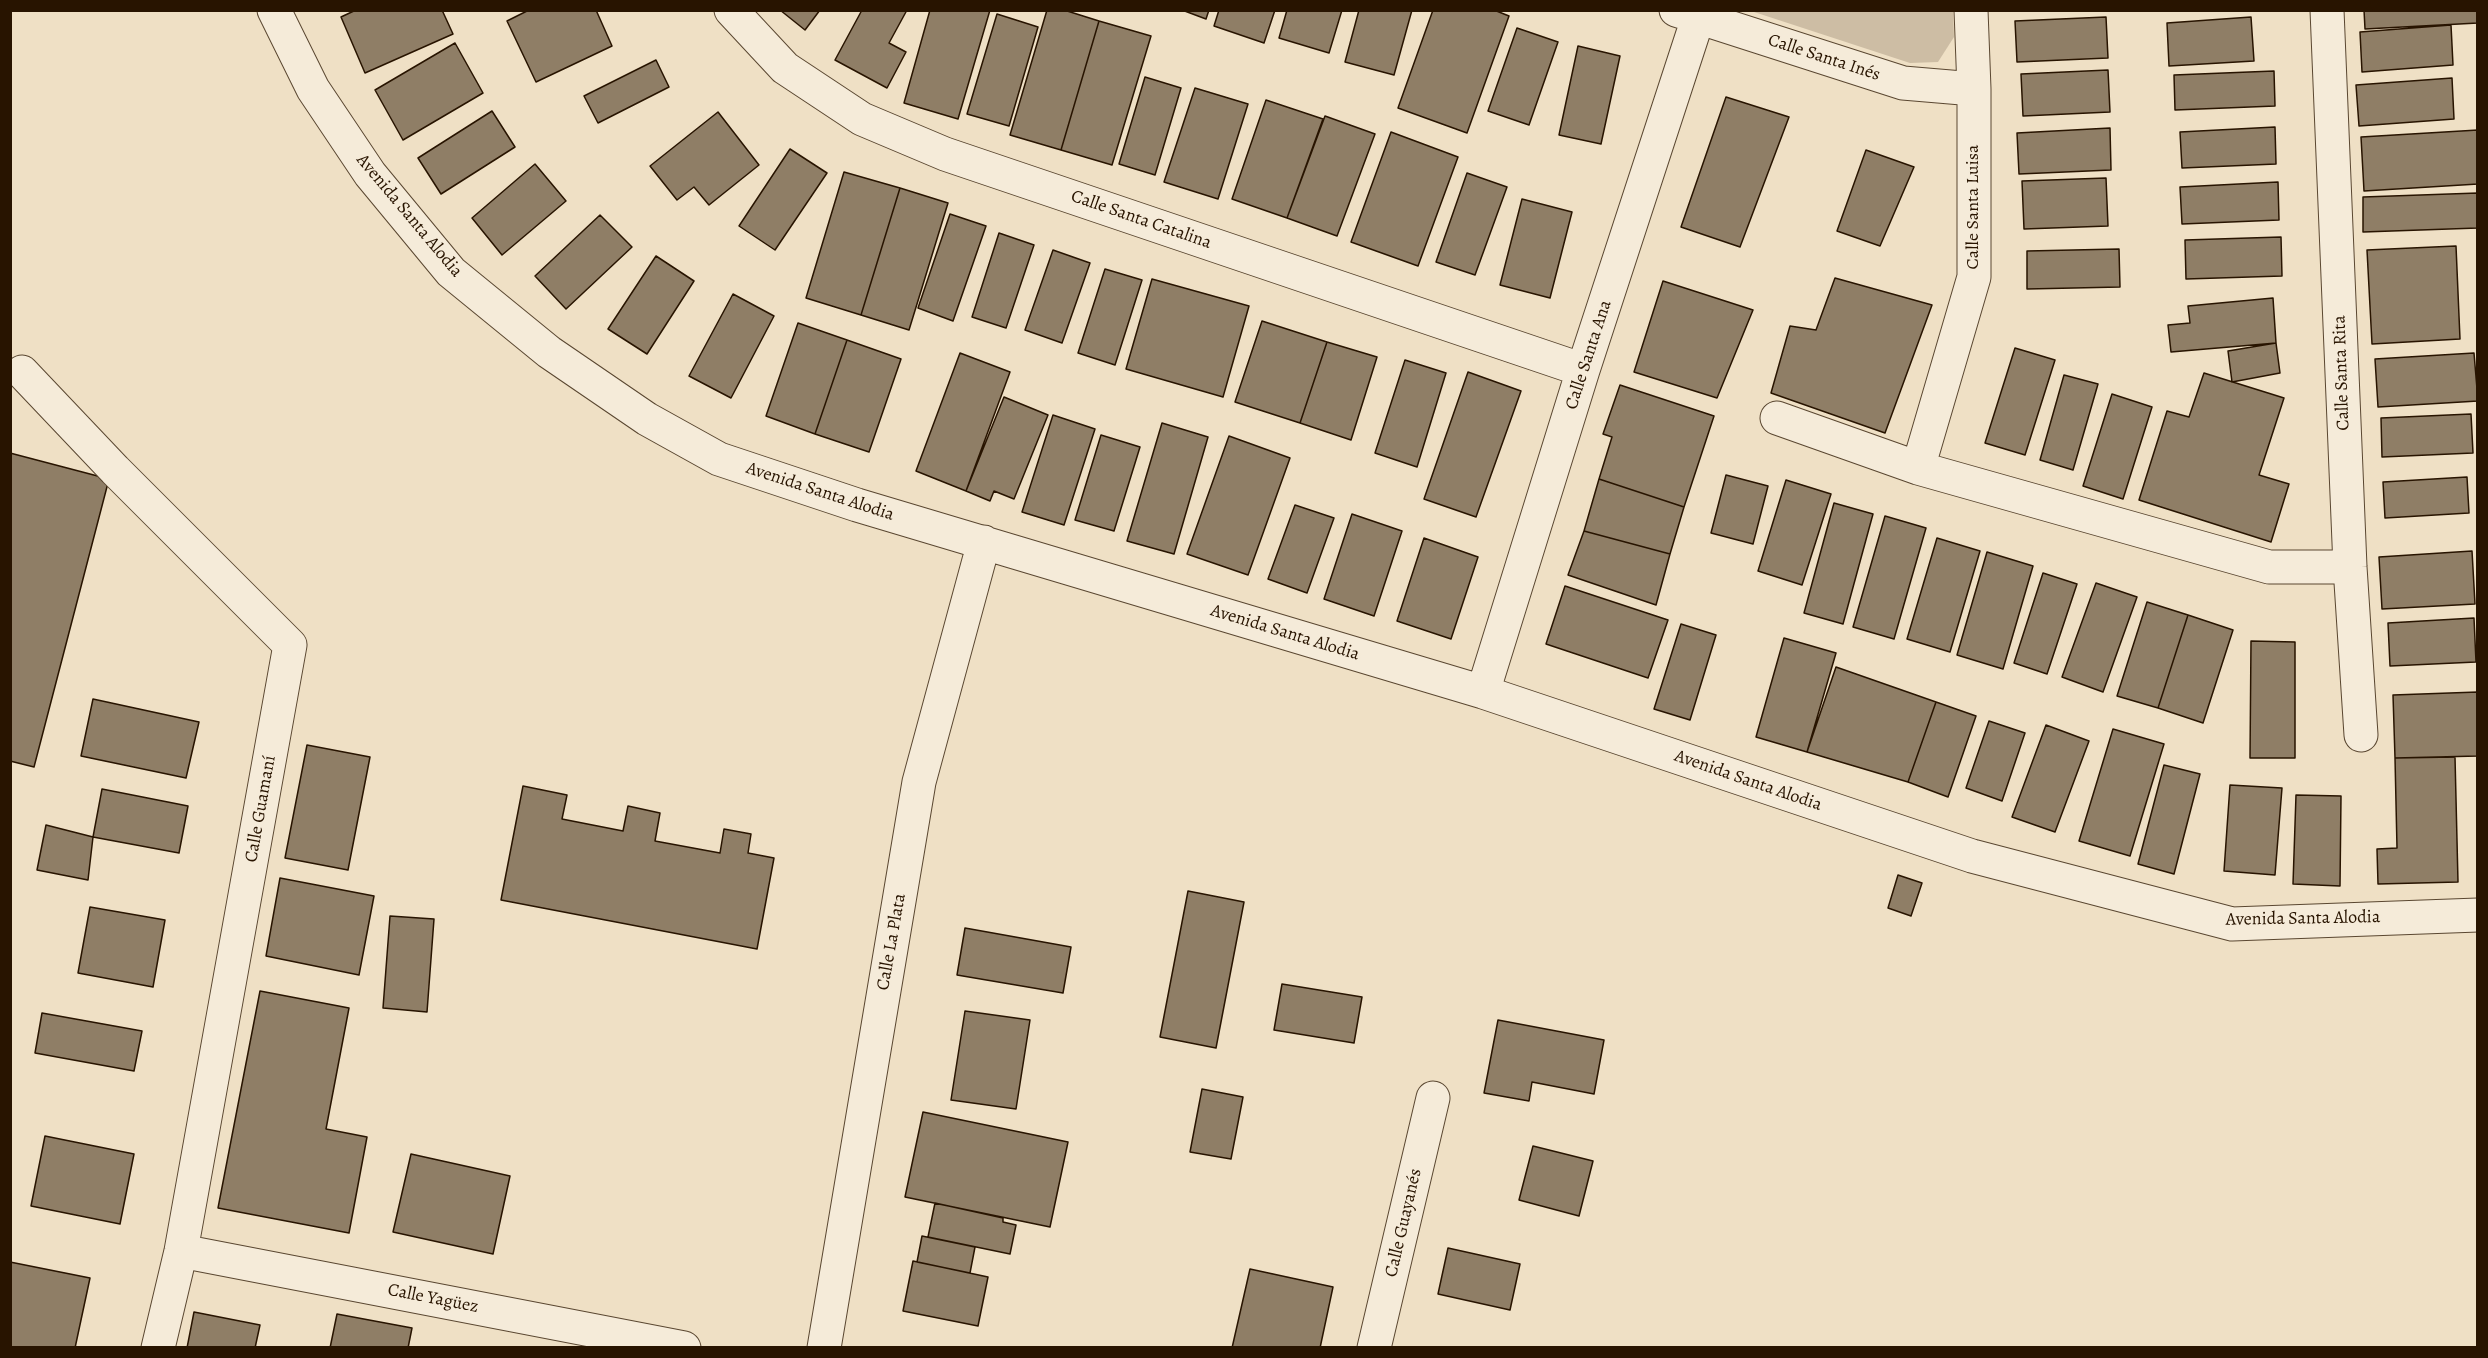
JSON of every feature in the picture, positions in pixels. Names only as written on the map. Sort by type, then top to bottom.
[{"type":"street","name":"Avenida Santa Alodia","points":[[274,10],[313,89],[370,174],[452,272],[549,352],[647,419],[719,459],[857,505],[1483,692],[1972,856],[2232,924],[2478,915]]},
{"type":"street","name":"Calle Santa Catalina","points":[[731,10],[785,68],[862,119],[945,154],[1583,370]]},
{"type":"street","name":"Calle Santa Luisa","points":[[1918,468],[1974,277],[1974,89],[1971,10]]},
{"type":"street","name":"Calle Santa Rita","points":[[2327,10],[2350,567],[2361,735]]},
{"type":"street","name":"Calle Santa Ana","points":[[1483,692],[1583,370],[1687,14]]},
{"type":"street","name":"Calle Santa Inés","points":[[1687,14],[1903,83],[1974,89]]},
{"type":"street","name":"Calle Guamaní","points":[[22,372],[290,645],[181,1251],[158,1347]]},
{"type":"street","points":[[1778,418],[1918,468],[2269,567],[2350,567]]},
{"type":"street","name":"Calle La Plata","points":[[824,1347],[919,782],[984,542]]},
{"type":"street","name":"Calle Guayanés","points":[[1374,1347],[1433,1098]]},
{"type":"street","name":"Calle Yagüez","points":[[181,1251],[684,1347]]},
{"type":"shaded area","points":[[1751,11],[1953,11],[1954,37],[1938,62],[1910,63]]},
{"type":"building","points":[[356,10],[442,10],[453,34],[365,73],[341,17]]},
{"type":"building","points":[[529,10],[596,10],[612,46],[536,82],[507,21]]},
{"type":"building","points":[[780,10],[820,10],[805,30]]},
{"type":"building","points":[[862,10],[907,10],[889,43],[906,52],[887,88],[835,60]]},
{"type":"building","points":[[930,10],[990,10],[958,119],[904,103]]},
{"type":"building","points":[[1047,10],[1064,10],[1099,21],[1061,150],[1010,135]]},
{"type":"building","points":[[1182,10],[1209,10],[1206,19]]},
{"type":"building","points":[[1219,10],[1275,10],[1264,43],[1214,26]]},
{"type":"building","points":[[1287,10],[1342,10],[1329,53],[1279,38]]},
{"type":"building","points":[[1359,10],[1412,10],[1394,75],[1345,62]]},
{"type":"building","points":[[1433,10],[1494,10],[1509,16],[1467,133],[1398,108]]},
{"type":"building","points":[[2364,10],[2478,10],[2478,23],[2365,29]]},
{"type":"building","points":[[997,14],[1038,27],[1009,126],[967,114]]},
{"type":"building","points":[[2106,17],[2108,58],[2017,62],[2015,21]]},
{"type":"building","points":[[2251,17],[2254,61],[2169,66],[2167,23]]},
{"type":"building","points":[[1099,21],[1151,36],[1112,165],[1061,150]]},
{"type":"building","points":[[2451,25],[2453,65],[2362,72],[2360,32]]},
{"type":"building","points":[[1517,28],[1558,42],[1529,125],[1488,111]]},
{"type":"building","points":[[455,43],[483,93],[403,140],[375,90]]},
{"type":"building","points":[[1578,46],[1620,56],[1601,144],[1559,135]]},
{"type":"building","points":[[656,60],[669,87],[598,123],[584,96]]},
{"type":"building","points":[[2108,70],[2110,112],[2023,116],[2021,74]]},
{"type":"building","points":[[2274,71],[2275,106],[2175,110],[2174,75]]},
{"type":"building","points":[[1145,77],[1181,88],[1155,175],[1119,164]]},
{"type":"building","points":[[2452,78],[2454,119],[2359,126],[2356,85]]},
{"type":"building","points":[[1195,88],[1248,104],[1218,199],[1164,182]]},
{"type":"building","points":[[1726,97],[1789,117],[1740,247],[1681,227]]},
{"type":"building","points":[[1266,100],[1323,119],[1287,218],[1232,199]]},
{"type":"building","points":[[492,111],[515,147],[441,194],[418,158]]},
{"type":"building","points":[[718,112],[759,165],[709,205],[694,187],[677,200],[650,166]]},
{"type":"building","points":[[1325,116],[1375,134],[1337,236],[1287,218]]},
{"type":"building","points":[[2275,127],[2276,164],[2182,168],[2180,132]]},
{"type":"building","points":[[2110,128],[2111,170],[2019,174],[2017,133]]},
{"type":"building","points":[[2478,130],[2478,184],[2364,191],[2361,137]]},
{"type":"building","points":[[1391,132],[1458,157],[1418,266],[1351,242]]},
{"type":"building","points":[[790,149],[827,173],[775,250],[739,226]]},
{"type":"building","points":[[1866,150],[1914,167],[1880,246],[1837,231]]},
{"type":"building","points":[[535,164],[566,201],[502,255],[472,218]]},
{"type":"building","points":[[844,172],[900,188],[861,315],[806,298]]},
{"type":"building","points":[[1467,173],[1507,187],[1475,275],[1436,262]]},
{"type":"building","points":[[2106,178],[2108,226],[2024,229],[2022,181]]},
{"type":"building","points":[[2278,182],[2279,220],[2182,224],[2180,187]]},
{"type":"building","points":[[900,188],[948,203],[909,330],[861,315]]},
{"type":"building","points":[[2478,193],[2478,228],[2363,232],[2363,197]]},
{"type":"building","points":[[1522,199],[1572,212],[1550,298],[1500,285]]},
{"type":"building","points":[[950,214],[986,226],[953,321],[918,308]]},
{"type":"building","points":[[600,215],[632,247],[566,309],[535,276]]},
{"type":"building","points":[[999,233],[1034,245],[1006,328],[972,317]]},
{"type":"building","points":[[2281,237],[2282,276],[2186,279],[2185,240]]},
{"type":"building","points":[[2456,246],[2460,339],[2372,344],[2367,250]]},
{"type":"building","points":[[2119,249],[2120,287],[2027,289],[2027,251]]},
{"type":"building","points":[[1053,250],[1090,263],[1062,343],[1025,330]]},
{"type":"building","points":[[656,256],[694,281],[647,354],[608,329]]},
{"type":"building","points":[[1105,269],[1142,280],[1115,365],[1078,353]]},
{"type":"building","points":[[1835,278],[1932,305],[1885,433],[1771,393],[1790,326],[1816,330]]},
{"type":"building","points":[[1152,279],[1249,306],[1223,397],[1126,369]]},
{"type":"building","points":[[1663,281],[1753,310],[1717,398],[1634,372]]},
{"type":"building","points":[[733,294],[774,316],[731,398],[689,376]]},
{"type":"building","points":[[2273,298],[2276,343],[2171,352],[2168,325],[2190,323],[2188,306]]},
{"type":"building","points":[[1262,321],[1327,342],[1300,423],[1235,402]]},
{"type":"building","points":[[798,323],[847,340],[815,434],[766,416]]},
{"type":"building","points":[[847,340],[901,359],[869,452],[815,434]]},
{"type":"building","points":[[1327,342],[1377,357],[1351,440],[1300,423]]},
{"type":"building","points":[[2276,343],[2280,373],[2232,382],[2228,351]]},
{"type":"building","points":[[2015,348],[2055,360],[2025,455],[1985,443]]},
{"type":"building","points":[[960,353],[1010,372],[966,491],[916,471]]},
{"type":"building","points":[[2474,353],[2478,401],[2378,407],[2375,359]]},
{"type":"building","points":[[1405,360],[1446,373],[1417,467],[1375,453]]},
{"type":"building","points":[[1468,372],[1521,391],[1476,517],[1424,499]]},
{"type":"building","points":[[2204,373],[2284,398],[2259,475],[2289,484],[2271,542],[2139,500],[2167,411],[2189,417]]},
{"type":"building","points":[[2064,375],[2098,384],[2073,470],[2040,460]]},
{"type":"building","points":[[1620,385],[1714,416],[1684,507],[1599,479],[1612,437],[1603,434]]},
{"type":"building","points":[[2112,394],[2152,407],[2123,499],[2083,486]]},
{"type":"building","points":[[1004,397],[1048,415],[1014,499],[994,491],[990,501],[966,491]]},
{"type":"building","points":[[2471,414],[2473,453],[2382,457],[2381,418]]},
{"type":"building","points":[[1053,415],[1095,429],[1064,525],[1022,512]]},
{"type":"building","points":[[1162,423],[1208,437],[1174,554],[1127,541]]},
{"type":"building","points":[[1101,435],[1140,447],[1114,531],[1075,520]]},
{"type":"building","points":[[1229,436],[1290,458],[1248,575],[1187,554]]},
{"type":"building","points":[[10,453],[109,479],[34,767],[10,761]]},
{"type":"building","points":[[1726,475],[1768,486],[1753,544],[1711,533]]},
{"type":"building","points":[[2467,477],[2469,513],[2385,518],[2383,482]]},
{"type":"building","points":[[1599,479],[1684,507],[1670,554],[1584,531]]},
{"type":"building","points":[[1786,480],[1831,494],[1802,585],[1758,571]]},
{"type":"building","points":[[1834,503],[1873,514],[1843,624],[1804,613]]},
{"type":"building","points":[[1295,505],[1334,518],[1307,593],[1268,579]]},
{"type":"building","points":[[1352,514],[1402,531],[1374,616],[1324,599]]},
{"type":"building","points":[[1885,516],[1926,528],[1894,639],[1853,627]]},
{"type":"building","points":[[1584,531],[1670,554],[1656,605],[1568,575]]},
{"type":"building","points":[[1424,538],[1478,557],[1451,639],[1397,621]]},
{"type":"building","points":[[1937,538],[1980,551],[1950,652],[1907,639]]},
{"type":"building","points":[[2472,551],[2475,604],[2382,609],[2379,557]]},
{"type":"building","points":[[1987,552],[2033,566],[2003,669],[1957,655]]},
{"type":"building","points":[[2043,573],[2077,584],[2047,674],[2014,663]]},
{"type":"building","points":[[2096,583],[2137,597],[2103,692],[2062,677]]},
{"type":"building","points":[[1565,586],[1668,620],[1648,678],[1546,644]]},
{"type":"building","points":[[2147,602],[2188,615],[2158,708],[2117,696]]},
{"type":"building","points":[[2188,615],[2233,630],[2203,723],[2158,708]]},
{"type":"building","points":[[2474,618],[2476,662],[2390,666],[2388,623]]},
{"type":"building","points":[[1681,624],[1716,635],[1690,720],[1654,709]]},
{"type":"building","points":[[1784,638],[1836,653],[1807,752],[1756,737]]},
{"type":"building","points":[[2251,641],[2295,642],[2295,758],[2250,758]]},
{"type":"building","points":[[1836,667],[1936,702],[1908,782],[1807,752]]},
{"type":"building","points":[[2478,692],[2478,756],[2395,758],[2393,695]]},
{"type":"building","points":[[93,699],[199,722],[186,778],[81,756]]},
{"type":"building","points":[[1936,702],[1976,716],[1948,797],[1908,782]]},
{"type":"building","points":[[1989,721],[2025,733],[2002,801],[1966,788]]},
{"type":"building","points":[[2046,725],[2089,741],[2055,832],[2012,817]]},
{"type":"building","points":[[2113,729],[2164,744],[2130,856],[2079,841]]},
{"type":"building","points":[[307,745],[370,757],[348,870],[285,858]]},
{"type":"building","points":[[2455,757],[2458,882],[2378,884],[2377,849],[2397,848],[2395,758]]},
{"type":"building","points":[[2164,765],[2200,774],[2174,874],[2138,864]]},
{"type":"building","points":[[2230,785],[2282,788],[2275,875],[2224,871]]},
{"type":"building","points":[[523,786],[567,795],[562,819],[623,831],[628,806],[660,813],[655,841],[720,853],[724,829],[751,834],[748,853],[774,858],[757,949],[501,900]]},
{"type":"building","points":[[102,789],[188,806],[179,853],[93,837]]},
{"type":"building","points":[[2296,795],[2341,796],[2340,886],[2293,884]]},
{"type":"building","points":[[46,825],[93,837],[88,880],[37,870]]},
{"type":"building","points":[[1898,875],[1922,883],[1911,916],[1888,908]]},
{"type":"building","points":[[280,878],[374,896],[359,975],[266,956]]},
{"type":"building","points":[[1188,891],[1244,902],[1216,1048],[1160,1037]]},
{"type":"building","points":[[90,907],[165,920],[153,987],[78,973]]},
{"type":"building","points":[[390,916],[434,919],[427,1012],[383,1008]]},
{"type":"building","points":[[965,928],[1071,947],[1063,993],[957,975]]},
{"type":"building","points":[[1282,984],[1362,997],[1354,1043],[1274,1030]]},
{"type":"building","points":[[260,991],[349,1008],[326,1129],[367,1137],[349,1233],[218,1208]]},
{"type":"building","points":[[965,1011],[1030,1020],[1016,1109],[951,1100]]},
{"type":"building","points":[[42,1013],[142,1031],[134,1071],[35,1053]]},
{"type":"building","points":[[1498,1020],[1604,1040],[1594,1094],[1532,1082],[1529,1101],[1484,1093]]},
{"type":"building","points":[[1202,1089],[1243,1097],[1231,1159],[1190,1152]]},
{"type":"building","points":[[923,1112],[1068,1142],[1050,1227],[905,1197]]},
{"type":"building","points":[[45,1136],[134,1154],[120,1224],[31,1206]]},
{"type":"building","points":[[1533,1146],[1593,1161],[1579,1216],[1519,1200]]},
{"type":"building","points":[[411,1154],[510,1176],[493,1254],[393,1232]]},
{"type":"building","points":[[935,1203],[1003,1218],[1003,1222],[1016,1225],[1010,1254],[928,1237]]},
{"type":"building","points":[[922,1236],[975,1247],[970,1273],[917,1262]]},
{"type":"building","points":[[1448,1248],[1520,1264],[1510,1310],[1438,1294]]},
{"type":"building","points":[[913,1261],[988,1277],[978,1326],[903,1311]]},
{"type":"building","points":[[10,1262],[90,1278],[75,1348],[10,1348]]},
{"type":"building","points":[[1250,1269],[1333,1287],[1320,1348],[1232,1348]]},
{"type":"building","points":[[194,1312],[260,1325],[255,1348],[187,1348]]},
{"type":"building","points":[[337,1314],[412,1328],[408,1348],[330,1348]]}]
